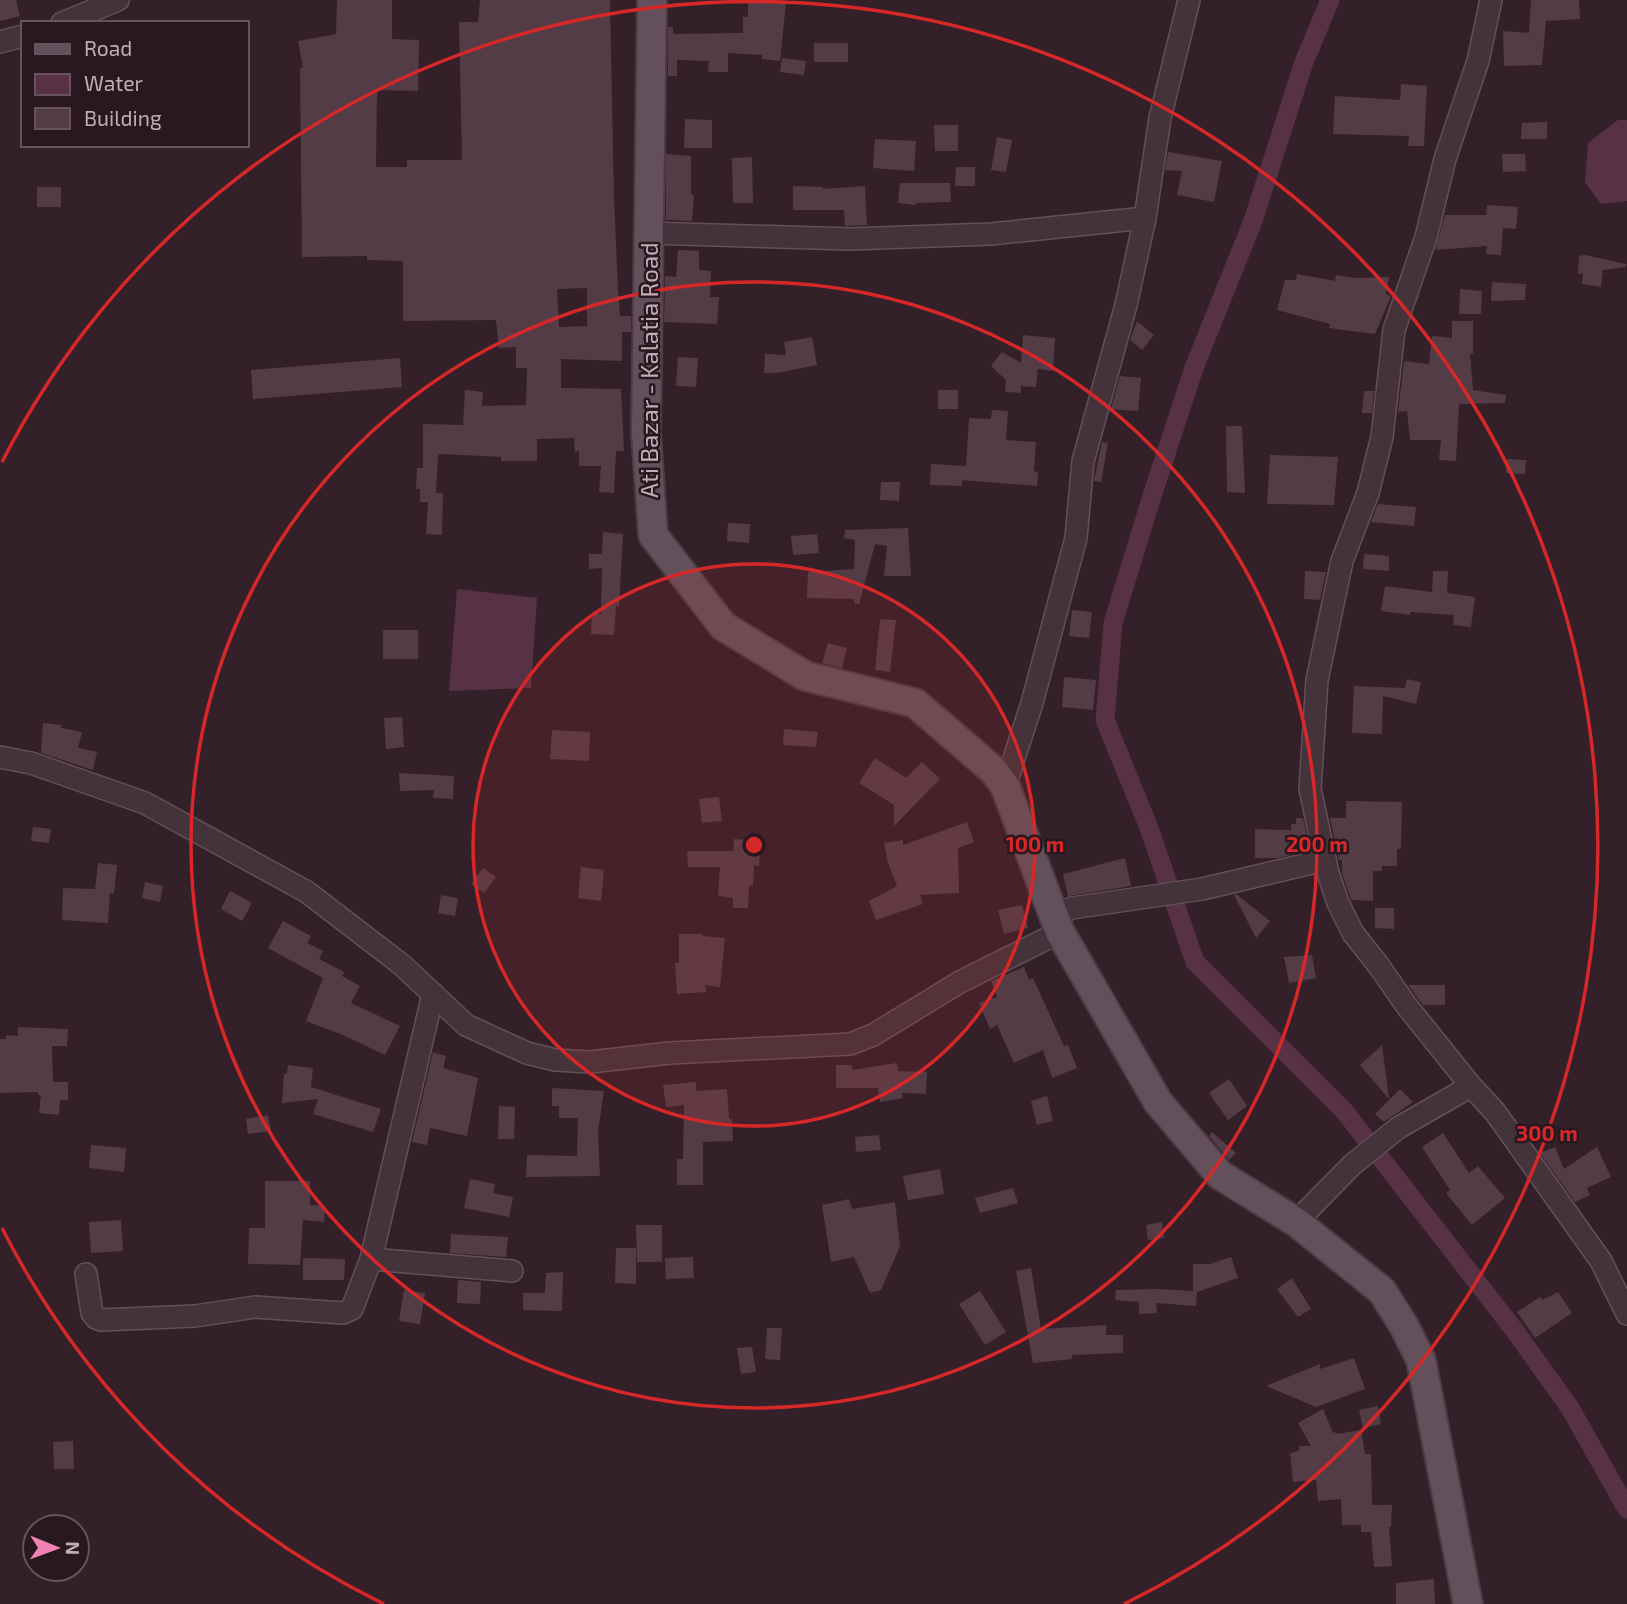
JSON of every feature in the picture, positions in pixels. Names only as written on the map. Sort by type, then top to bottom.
[{"type":"main road","name":"Ati Bazar - Kalatia Road","points":[[652,0],[646,433],[653,536],[723,626],[805,676],[915,703],[994,771],[1005,786],[1057,924],[1158,1102],[1220,1175],[1296,1222],[1382,1291],[1404,1326],[1421,1360],[1468,1604]]},
{"type":"street","points":[[67,21],[118,0]]},
{"type":"street","points":[[1005,786],[1032,703],[1076,538],[1083,461],[1126,305],[1145,218],[1160,118],[1189,0]]},
{"type":"street","points":[[1491,0],[1478,61],[1445,159],[1426,237],[1394,330],[1381,438],[1368,493],[1342,561],[1326,630],[1317,680],[1310,789],[1325,860],[1338,903],[1361,946],[1471,1086],[1495,1112],[1601,1261],[1627,1314]]},
{"type":"street","points":[[0,42],[21,37]]},
{"type":"street","points":[[649,233],[850,239],[990,234],[1145,218]]},
{"type":"street","points":[[0,757],[31,763],[145,803],[307,891],[364,933],[466,1025],[527,1054],[555,1060],[590,1062],[670,1053],[850,1044],[873,1035],[1057,924],[1072,908],[1202,889],[1325,860]]},
{"type":"street","points":[[86,1274],[92,1314],[101,1320],[195,1317],[255,1307],[342,1313],[352,1309],[371,1259],[433,993]]},
{"type":"street","points":[[1296,1222],[1352,1165],[1398,1128],[1471,1086]]},
{"type":"street","points":[[371,1259],[512,1272]]},
{"type":"water","points":[[1618,120],[1627,120],[1627,201],[1601,204],[1585,182],[1588,143]]},
{"type":"water","points":[[457,589],[537,598],[531,688],[449,691]]},
{"type":"building","points":[[0,0],[16,0],[20,16],[0,21]]},
{"type":"building","points":[[337,0],[392,0],[392,39],[419,40],[418,91],[377,90],[376,167],[407,167],[407,160],[462,160],[459,22],[478,22],[480,0],[610,0],[618,289],[620,316],[631,316],[631,332],[622,332],[622,361],[561,359],[561,388],[621,389],[624,451],[616,451],[614,493],[599,492],[601,466],[579,466],[579,451],[575,452],[574,438],[537,439],[537,461],[501,461],[501,457],[441,454],[438,455],[436,493],[443,493],[442,535],[426,534],[428,502],[420,502],[420,489],[416,489],[417,468],[423,468],[423,424],[463,425],[465,390],[483,392],[482,406],[526,405],[527,368],[516,368],[516,347],[499,348],[496,320],[403,321],[403,261],[367,260],[367,256],[302,257],[300,68],[303,68],[298,41],[336,34]],"holes":[[[587,288],[587,326],[559,327],[557,289]]]},
{"type":"building","points":[[748,0],[786,3],[780,61],[762,59],[762,55],[728,53],[728,72],[708,72],[709,61],[677,60],[677,76],[668,76],[668,27],[673,27],[673,34],[743,33],[743,17],[748,17]]},
{"type":"building","points":[[1531,0],[1579,0],[1580,19],[1546,21],[1542,65],[1504,66],[1503,31],[1529,33]]},
{"type":"building","points":[[814,43],[848,43],[848,62],[814,62]]},
{"type":"building","points":[[782,58],[806,61],[804,75],[780,72]]},
{"type":"building","points":[[1401,84],[1427,86],[1424,146],[1408,146],[1409,136],[1333,134],[1335,96],[1400,100]]},
{"type":"building","points":[[685,119],[712,120],[712,148],[684,148]]},
{"type":"building","points":[[1547,122],[1547,139],[1521,139],[1522,123]]},
{"type":"building","points":[[934,125],[958,125],[958,151],[935,151]]},
{"type":"building","points":[[997,137],[1012,140],[1006,172],[991,170]]},
{"type":"building","points":[[875,139],[916,141],[914,171],[873,168]]},
{"type":"building","points":[[1168,152],[1222,161],[1214,202],[1177,195],[1182,171],[1165,170]]},
{"type":"building","points":[[666,154],[691,156],[691,194],[694,195],[692,221],[666,220]]},
{"type":"building","points":[[1502,154],[1525,154],[1526,171],[1503,172]]},
{"type":"building","points":[[752,157],[753,203],[733,203],[732,158]]},
{"type":"building","points":[[956,167],[975,167],[975,186],[955,186]]},
{"type":"building","points":[[900,183],[950,183],[951,202],[915,205],[898,203]]},
{"type":"building","points":[[793,186],[823,189],[865,186],[867,225],[845,226],[844,210],[793,210]]},
{"type":"building","points":[[37,187],[61,187],[61,207],[37,207]]},
{"type":"building","points":[[1487,205],[1518,207],[1516,229],[1503,228],[1501,255],[1486,254],[1487,246],[1435,250],[1445,215],[1486,215]]},
{"type":"building","points":[[678,250],[699,251],[699,270],[711,271],[710,297],[719,297],[717,324],[664,322],[665,276],[676,277]]},
{"type":"building","points":[[1579,256],[1626,264],[1626,267],[1603,270],[1601,287],[1582,284],[1583,273],[1578,274]]},
{"type":"building","points":[[1297,274],[1335,281],[1336,275],[1356,278],[1389,277],[1386,294],[1391,296],[1375,334],[1329,328],[1330,324],[1277,310],[1285,280],[1296,280]]},
{"type":"building","points":[[1492,282],[1526,284],[1525,300],[1491,301]]},
{"type":"building","points":[[1460,289],[1482,291],[1481,314],[1459,314]]},
{"type":"building","points":[[1137,321],[1154,335],[1142,350],[1130,340]]},
{"type":"building","points":[[1452,321],[1473,321],[1473,354],[1470,353],[1473,390],[1506,395],[1505,403],[1459,404],[1456,461],[1439,460],[1441,440],[1410,440],[1407,411],[1398,412],[1404,361],[1429,364],[1432,336],[1452,338]]},
{"type":"building","points":[[1023,335],[1055,338],[1053,371],[1038,369],[1036,387],[1021,386],[1021,393],[1005,392],[1006,380],[991,366],[1002,352],[1021,363]]},
{"type":"building","points":[[812,337],[817,365],[764,373],[765,354],[786,355],[784,342]]},
{"type":"building","points":[[678,357],[698,358],[696,387],[676,386]]},
{"type":"building","points":[[400,358],[402,387],[253,399],[251,370]]},
{"type":"building","points":[[1120,376],[1141,378],[1138,411],[1111,409]]},
{"type":"building","points":[[938,390],[958,390],[958,409],[938,409]]},
{"type":"building","points":[[1364,391],[1374,391],[1372,413],[1362,413]]},
{"type":"building","points":[[992,410],[1008,411],[1006,440],[1036,442],[1034,471],[1038,472],[1037,486],[962,480],[962,486],[930,485],[931,464],[966,466],[969,418],[991,419]]},
{"type":"building","points":[[1226,426],[1242,426],[1245,493],[1227,492]]},
{"type":"building","points":[[1102,442],[1108,443],[1101,482],[1094,481]]},
{"type":"building","points":[[1270,455],[1338,457],[1334,505],[1267,504]]},
{"type":"building","points":[[1507,459],[1526,460],[1525,474],[1506,473]]},
{"type":"building","points":[[881,482],[900,482],[899,501],[880,500]]},
{"type":"building","points":[[1378,504],[1416,507],[1414,526],[1371,522]]},
{"type":"building","points":[[728,523],[750,524],[749,543],[727,541]]},
{"type":"building","points":[[908,528],[911,576],[884,576],[887,546],[875,544],[859,604],[854,603],[854,599],[807,598],[808,572],[854,569],[855,540],[844,538],[845,530]]},
{"type":"building","points":[[603,532],[623,534],[619,606],[616,606],[614,635],[591,634],[592,613],[601,614],[602,568],[589,569],[589,554],[602,554]]},
{"type":"building","points":[[817,534],[819,553],[793,555],[791,536]]},
{"type":"building","points":[[1364,554],[1389,556],[1389,571],[1363,569]]},
{"type":"building","points":[[1305,571],[1326,572],[1320,600],[1304,599]]},
{"type":"building","points":[[1433,571],[1448,571],[1447,593],[1475,597],[1471,627],[1453,625],[1454,615],[1410,612],[1410,615],[1381,611],[1385,586],[1432,592]]},
{"type":"building","points":[[1072,610],[1092,612],[1089,638],[1069,636]]},
{"type":"building","points":[[880,619],[896,620],[890,672],[875,670]]},
{"type":"building","points":[[383,630],[418,630],[418,659],[383,659]]},
{"type":"building","points":[[828,643],[847,648],[842,668],[822,663]]},
{"type":"building","points":[[1064,677],[1096,680],[1093,710],[1062,707]]},
{"type":"building","points":[[1407,679],[1421,682],[1416,704],[1383,696],[1382,734],[1352,733],[1354,686],[1405,688]]},
{"type":"building","points":[[402,717],[404,747],[386,749],[384,718]]},
{"type":"building","points":[[43,723],[82,732],[78,748],[97,752],[93,770],[41,753]]},
{"type":"building","points":[[784,729],[818,732],[816,747],[783,745]]},
{"type":"building","points":[[552,730],[590,732],[589,761],[550,759]]},
{"type":"building","points":[[875,758],[906,778],[922,762],[940,779],[894,826],[894,805],[859,783]]},
{"type":"building","points":[[399,773],[454,776],[453,799],[433,798],[434,790],[400,791]]},
{"type":"building","points":[[719,797],[722,821],[702,823],[699,799]]},
{"type":"building","points":[[1346,801],[1402,802],[1401,849],[1397,849],[1397,866],[1382,866],[1382,871],[1373,871],[1373,901],[1351,900],[1342,873],[1342,860],[1339,860],[1330,818],[1346,818]]},
{"type":"building","points":[[1296,818],[1303,818],[1310,850],[1278,858],[1255,858],[1255,829],[1291,830],[1291,824],[1296,824]]},
{"type":"building","points":[[967,822],[974,842],[958,848],[959,893],[920,895],[923,904],[876,920],[869,901],[897,886],[884,843],[903,840],[903,845]]},
{"type":"building","points":[[33,827],[51,829],[49,843],[31,841]]},
{"type":"building","points":[[734,839],[761,841],[759,866],[754,865],[753,886],[749,885],[748,908],[733,908],[733,898],[718,896],[720,867],[688,867],[687,851],[733,851]]},
{"type":"building","points":[[1125,858],[1131,886],[1068,896],[1063,874]]},
{"type":"building","points":[[98,863],[117,865],[114,893],[110,893],[108,923],[62,920],[63,888],[95,889]]},
{"type":"building","points":[[581,867],[604,870],[601,901],[578,898]]},
{"type":"building","points":[[483,868],[496,877],[484,893],[471,884]]},
{"type":"building","points":[[145,882],[163,886],[160,902],[142,898]]},
{"type":"building","points":[[230,891],[252,903],[242,921],[221,909]]},
{"type":"building","points":[[441,895],[458,898],[455,916],[438,913]]},
{"type":"building","points":[[1234,895],[1270,921],[1256,938]]},
{"type":"building","points":[[1022,905],[1028,928],[1004,934],[998,910]]},
{"type":"building","points":[[1375,908],[1394,908],[1394,929],[1375,928]]},
{"type":"building","points":[[283,921],[311,936],[307,943],[323,951],[319,959],[344,972],[342,976],[360,986],[351,1003],[400,1026],[385,1055],[306,1021],[323,978],[268,948]]},
{"type":"building","points":[[679,934],[725,938],[720,987],[705,985],[706,992],[677,994],[675,963],[679,963]]},
{"type":"building","points":[[1312,955],[1316,978],[1289,983],[1284,957]]},
{"type":"building","points":[[1024,967],[1029,980],[1033,978],[1077,1068],[1052,1078],[1043,1050],[1014,1063],[997,1025],[990,1029],[979,1003],[997,997],[991,981]]},
{"type":"building","points":[[1408,985],[1445,985],[1445,1005],[1423,1005]]},
{"type":"building","points":[[18,1027],[68,1029],[67,1046],[52,1046],[53,1082],[68,1082],[68,1100],[60,1100],[59,1115],[39,1113],[41,1095],[38,1095],[38,1092],[0,1093],[0,1039],[6,1039],[6,1035],[18,1036]]},
{"type":"building","points":[[1382,1045],[1389,1099],[1360,1065]]},
{"type":"building","points":[[433,1052],[446,1056],[443,1068],[478,1078],[467,1136],[430,1128],[427,1145],[412,1142]]},
{"type":"building","points":[[897,1063],[898,1071],[927,1072],[926,1094],[902,1093],[903,1098],[880,1102],[878,1088],[836,1088],[836,1065],[852,1065],[852,1070]]},
{"type":"building","points":[[288,1065],[313,1068],[311,1087],[381,1109],[373,1132],[313,1114],[318,1099],[282,1103],[284,1074],[287,1074]]},
{"type":"building","points":[[1229,1079],[1247,1106],[1228,1120],[1209,1093]]},
{"type":"building","points":[[696,1082],[696,1091],[727,1089],[733,1141],[703,1142],[703,1185],[677,1185],[677,1159],[683,1159],[684,1105],[666,1107],[663,1085]]},
{"type":"building","points":[[552,1088],[604,1091],[598,1131],[600,1176],[526,1177],[527,1155],[577,1156],[578,1118],[559,1118],[559,1106],[552,1106]]},
{"type":"building","points":[[1400,1089],[1413,1102],[1384,1122],[1375,1114]]},
{"type":"building","points":[[1047,1096],[1053,1121],[1037,1125],[1031,1101]]},
{"type":"building","points":[[499,1106],[515,1107],[514,1139],[498,1139]]},
{"type":"building","points":[[268,1115],[271,1131],[248,1134],[246,1119]]},
{"type":"building","points":[[1212,1132],[1236,1153],[1229,1160],[1209,1136]]},
{"type":"building","points":[[1443,1133],[1469,1173],[1478,1166],[1505,1198],[1472,1225],[1446,1193],[1450,1190],[1422,1147]]},
{"type":"building","points":[[879,1135],[881,1150],[856,1152],[855,1137]]},
{"type":"building","points":[[91,1145],[126,1148],[124,1172],[89,1168]]},
{"type":"building","points":[[1555,1147],[1564,1169],[1597,1147],[1611,1177],[1587,1188],[1590,1195],[1575,1202],[1540,1153]]},
{"type":"building","points":[[940,1169],[944,1194],[908,1200],[903,1176]]},
{"type":"building","points":[[470,1179],[495,1184],[493,1193],[513,1197],[509,1217],[464,1208]]},
{"type":"building","points":[[265,1181],[310,1181],[310,1205],[325,1206],[324,1222],[303,1220],[300,1265],[248,1264],[249,1228],[265,1228]]},
{"type":"building","points":[[1013,1188],[1018,1203],[980,1213],[975,1198]]},
{"type":"building","points":[[849,1199],[852,1209],[895,1202],[900,1246],[881,1290],[870,1293],[854,1257],[831,1262],[822,1205]]},
{"type":"building","points":[[121,1220],[123,1251],[91,1253],[89,1222]]},
{"type":"building","points":[[1162,1222],[1164,1238],[1148,1240],[1146,1225]]},
{"type":"building","points":[[636,1225],[662,1225],[662,1262],[637,1262]]},
{"type":"building","points":[[451,1234],[508,1237],[506,1257],[450,1253]]},
{"type":"building","points":[[616,1248],[636,1248],[636,1284],[615,1283]]},
{"type":"building","points":[[693,1257],[694,1278],[666,1279],[665,1258]]},
{"type":"building","points":[[1231,1257],[1238,1278],[1197,1292],[1196,1306],[1156,1303],[1157,1313],[1139,1314],[1139,1302],[1115,1300],[1116,1290],[1193,1291],[1193,1264],[1210,1264]]},
{"type":"building","points":[[303,1258],[345,1259],[344,1280],[303,1280]]},
{"type":"building","points":[[1031,1268],[1041,1329],[1106,1325],[1106,1335],[1123,1335],[1123,1353],[1072,1355],[1072,1359],[1033,1363],[1016,1271]]},
{"type":"building","points":[[563,1272],[562,1311],[523,1310],[523,1293],[545,1293],[546,1273]]},
{"type":"building","points":[[1292,1278],[1311,1309],[1298,1317],[1277,1289]]},
{"type":"building","points":[[458,1280],[481,1282],[480,1304],[457,1303]]},
{"type":"building","points":[[404,1290],[425,1293],[420,1324],[399,1321]]},
{"type":"building","points":[[980,1291],[1006,1332],[985,1345],[959,1304]]},
{"type":"building","points":[[1558,1292],[1572,1313],[1535,1338],[1517,1312],[1540,1297],[1542,1300]]},
{"type":"building","points":[[767,1328],[782,1328],[780,1360],[765,1359]]},
{"type":"building","points":[[752,1347],[756,1372],[741,1374],[737,1348]]},
{"type":"building","points":[[1354,1358],[1365,1389],[1316,1407],[1266,1386],[1320,1364],[1320,1369]]},
{"type":"building","points":[[1378,1406],[1381,1424],[1363,1428],[1359,1410]]},
{"type":"building","points":[[1323,1409],[1333,1433],[1361,1430],[1365,1454],[1371,1454],[1372,1505],[1392,1505],[1389,1527],[1392,1566],[1374,1567],[1371,1532],[1361,1532],[1361,1525],[1342,1525],[1341,1499],[1318,1501],[1316,1480],[1293,1482],[1290,1453],[1299,1451],[1299,1446],[1311,1446],[1298,1423]]},
{"type":"building","points":[[73,1441],[74,1469],[54,1469],[53,1442]]},
{"type":"building","points":[[1434,1579],[1435,1604],[1396,1604],[1396,1583]]},
{"type":"waterway","points":[[1330,0],[1304,62],[1253,221],[1194,368],[1152,496],[1113,623],[1105,720],[1149,828],[1195,962],[1345,1112],[1515,1331],[1570,1408],[1627,1509]]}]
